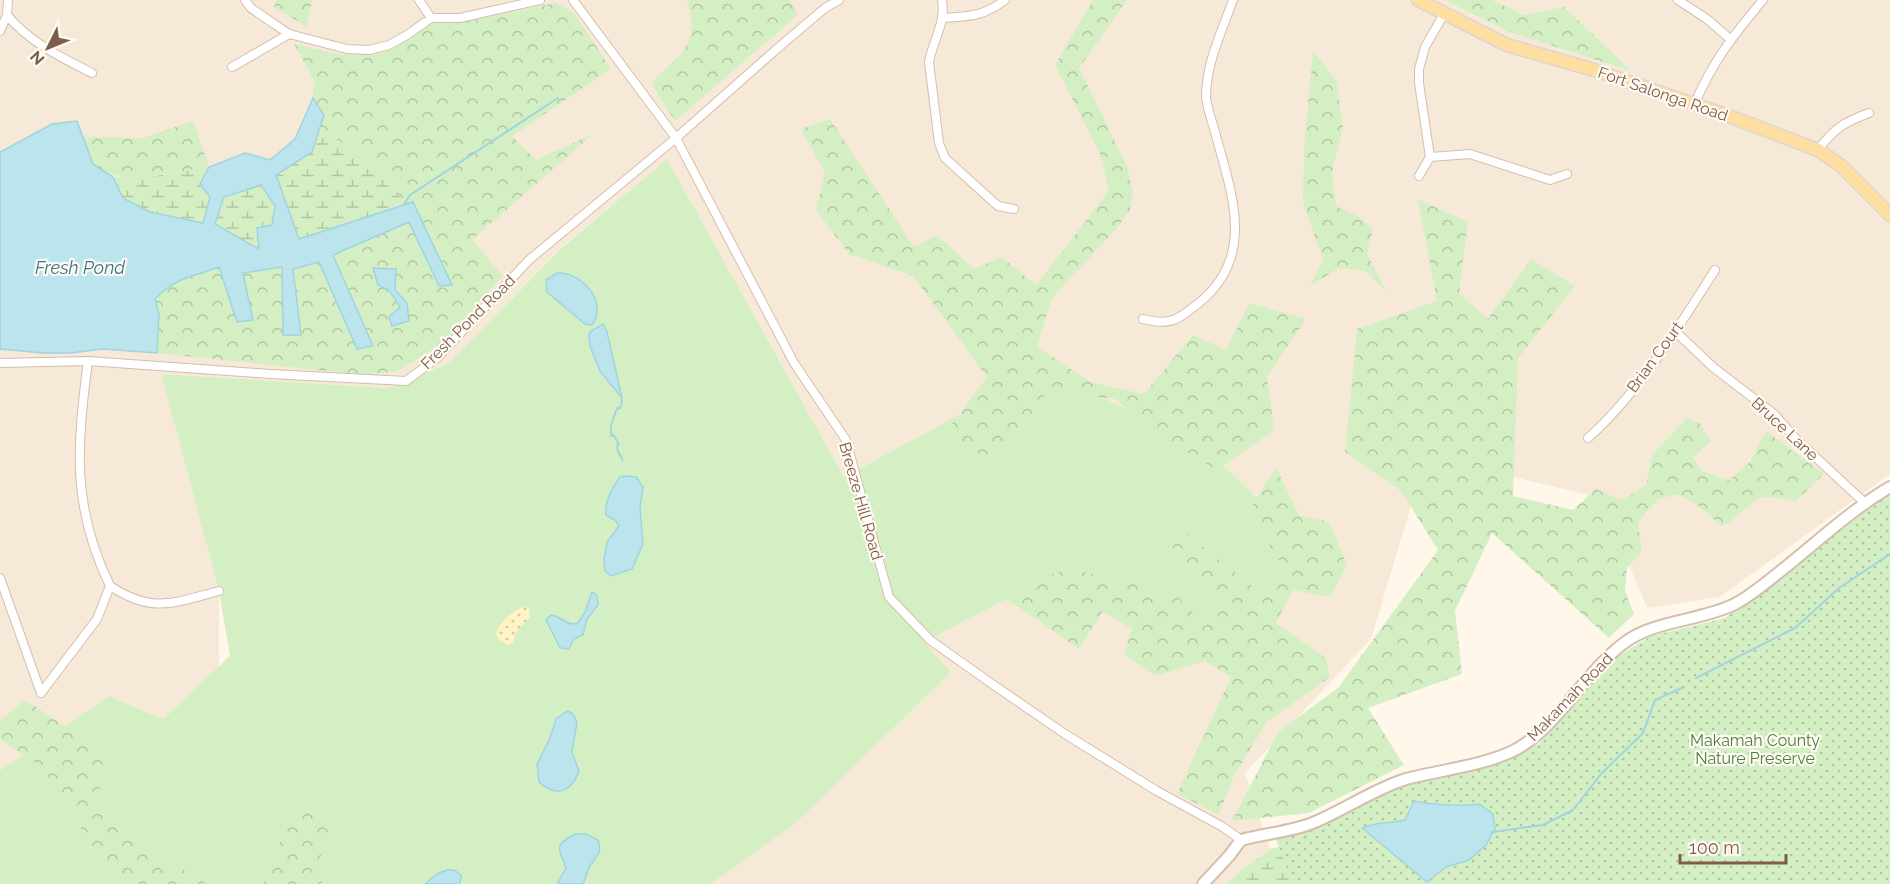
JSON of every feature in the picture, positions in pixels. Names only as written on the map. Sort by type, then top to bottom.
[{"type":"main road","name":"Fort Salonga Road","points":[[1418,0],[1507,45],[1594,70],[1818,150],[1848,172],[1890,215]]},
{"type":"street","points":[[0,31],[7,15],[8,0]]},
{"type":"street","points":[[245,0],[251,8],[289,34],[347,49],[369,50],[389,45],[431,18],[460,18],[540,0]]},
{"type":"street","points":[[419,0],[431,18]]},
{"type":"street","name":"Breeze Hill Road","points":[[573,0],[676,138],[794,363],[846,440],[889,597],[930,640],[995,687],[1065,734],[1157,791],[1223,827],[1241,840]]},
{"type":"street","name":"Fresh Pond Road","points":[[0,363],[88,361],[406,381],[437,358],[529,260],[676,138],[779,46],[825,8],[839,0]]},
{"type":"street","points":[[942,0],[943,18],[931,49],[929,62],[939,143],[945,158],[998,206],[1014,209]]},
{"type":"street","points":[[943,18],[989,12],[1005,0]]},
{"type":"street","points":[[1143,319],[1162,324],[1176,319],[1191,309],[1219,283],[1228,267],[1233,251],[1236,230],[1233,206],[1206,97],[1209,71],[1233,0]]},
{"type":"street","points":[[1678,0],[1707,19],[1730,39]]},
{"type":"street","points":[[1694,105],[1707,74],[1730,39],[1763,0]]},
{"type":"street","points":[[1419,176],[1430,157],[1419,69],[1425,47],[1444,14]]},
{"type":"street","points":[[7,15],[28,36],[71,63],[92,73]]},
{"type":"street","points":[[232,67],[289,34]]},
{"type":"street","points":[[1818,150],[1843,122],[1869,113]]},
{"type":"street","points":[[1430,157],[1470,154],[1550,180],[1567,174]]},
{"type":"street","name":"Brian Court","points":[[1588,438],[1609,420],[1676,332],[1715,270]]},
{"type":"street","name":"Bruce Lane","points":[[1676,332],[1714,368],[1774,414],[1796,439],[1866,504]]},
{"type":"street","points":[[88,361],[81,416],[78,469],[89,534],[110,586],[146,604],[168,604],[219,591]]},
{"type":"street","name":"Makamah Road","points":[[1241,840],[1293,830],[1404,780],[1489,759],[1515,750],[1543,729],[1603,660],[1626,641],[1648,630],[1711,614],[1735,604],[1758,590],[1890,487]]},
{"type":"street","points":[[0,578],[41,693],[97,619],[110,586]]},
{"type":"street","points":[[1203,884],[1241,840]]},
{"type":"shaded area","points":[[0,0],[1890,0],[1890,474],[1720,597],[1647,608],[1601,498],[1426,456],[1371,639],[1245,773],[1270,849],[1226,884],[711,884],[795,824],[951,672],[924,642],[1066,568],[1042,370],[844,477],[667,159],[558,250],[449,363],[388,388],[161,374],[219,591],[219,667],[163,719],[109,696],[0,770]]},
{"type":"green space","points":[[276,0],[312,0],[307,27],[274,7]]},
{"type":"green space","points":[[686,0],[790,0],[798,15],[675,121],[651,83],[680,54],[690,39],[692,22]]},
{"type":"green space","points":[[1093,0],[1127,0],[1079,68],[1127,166],[1133,192],[1130,210],[1117,228],[1052,298],[1037,346],[1090,382],[1144,394],[1193,335],[1226,350],[1250,303],[1306,319],[1267,377],[1274,430],[1217,470],[1148,429],[1116,399],[1051,392],[1038,400],[1026,428],[986,459],[947,431],[987,377],[913,276],[849,254],[816,210],[825,173],[801,129],[830,119],[914,247],[937,235],[974,269],[1001,257],[1036,285],[1109,191],[1100,154],[1055,65]]},
{"type":"green space","points":[[1444,0],[1492,0],[1524,15],[1564,7],[1631,71],[1510,32]]},
{"type":"green space","points":[[556,3],[574,13],[611,69],[512,136],[536,160],[593,134],[472,240],[503,276],[440,345],[398,371],[363,375],[157,353],[159,314],[155,300],[170,286],[219,267],[237,322],[253,320],[242,273],[283,267],[283,335],[301,334],[293,268],[319,262],[357,348],[373,346],[332,254],[409,222],[439,286],[413,202],[404,205],[389,175],[320,128],[324,115],[313,98],[314,80],[294,44],[339,54],[365,55],[386,50],[406,41],[432,21],[457,23]],"holes":[[[373,268],[407,303],[409,321],[392,326],[400,307],[389,290],[378,285]]]},
{"type":"green space","points":[[1313,51],[1336,80],[1343,126],[1332,172],[1336,206],[1359,217],[1373,229],[1367,254],[1387,292],[1365,271],[1339,268],[1310,286],[1323,260],[1303,202],[1304,150]]},
{"type":"green space","points":[[193,121],[209,167],[148,176],[115,175],[102,171],[93,163],[83,137],[143,138]]},
{"type":"green space","points":[[320,128],[389,175],[404,205],[299,239],[276,175],[312,152]]},
{"type":"green space","points":[[667,159],[844,477],[1042,370],[1200,443],[1263,504],[1293,565],[1225,664],[1066,568],[924,642],[951,672],[795,824],[711,884],[0,884],[0,770],[109,696],[163,719],[230,656],[219,591],[161,374],[388,388],[449,363],[559,250]]},
{"type":"green space","points":[[209,167],[200,184],[210,197],[203,223],[150,212],[123,198],[113,177],[156,176]]},
{"type":"green space","points":[[261,185],[275,206],[272,225],[259,250],[215,225],[224,197]]},
{"type":"green space","points":[[1418,199],[1468,222],[1459,294],[1488,319],[1531,259],[1575,286],[1518,358],[1513,496],[1573,510],[1596,489],[1621,500],[1646,486],[1652,455],[1687,418],[1700,423],[1711,441],[1692,457],[1702,471],[1729,480],[1750,462],[1766,431],[1824,474],[1796,501],[1774,497],[1761,498],[1722,526],[1697,505],[1678,494],[1658,499],[1638,522],[1642,552],[1627,568],[1625,591],[1634,614],[1609,638],[1492,533],[1455,611],[1462,674],[1368,708],[1404,765],[1309,813],[1232,821],[1278,732],[1338,688],[1438,550],[1401,491],[1345,452],[1357,329],[1437,301]]},
{"type":"green space","points":[[1276,467],[1299,515],[1329,522],[1347,565],[1330,597],[1293,590],[1276,623],[1326,658],[1330,677],[1267,722],[1234,775],[1219,815],[1177,794],[1231,677],[1205,661],[1156,676],[1124,655],[1132,629],[1103,611],[1079,649],[1007,599],[1066,568],[1174,593],[1206,626],[1217,602],[1171,545],[1182,530],[1262,594],[1282,566],[1249,511]]},
{"type":"green space","name":"Makamah County Nature Preserve","points":[[1890,494],[1890,884],[1293,884],[1276,840],[1401,786],[1470,770],[1539,744],[1607,663],[1651,636],[1725,618],[1852,519]]},
{"type":"green space","points":[[25,700],[100,746],[106,756],[100,791],[109,813],[156,857],[198,876],[206,884],[118,884],[98,860],[63,796],[40,766],[0,739],[0,721]]},
{"type":"green space","points":[[335,803],[330,831],[321,855],[322,884],[263,884],[290,818]]},
{"type":"green space","points":[[1334,832],[1383,884],[1226,884],[1270,849]]},
{"type":"sand","points":[[523,607],[529,608],[530,617],[516,632],[513,642],[509,645],[500,641],[496,634],[500,625]]},
{"type":"water","name":"Fresh Pond","points":[[313,98],[324,115],[312,152],[276,175],[299,239],[413,202],[452,285],[439,286],[409,222],[333,255],[373,346],[357,349],[319,262],[293,269],[301,335],[283,335],[282,267],[243,273],[253,320],[237,322],[219,267],[185,278],[170,286],[155,299],[159,314],[157,353],[102,349],[71,353],[43,353],[0,349],[0,152],[52,124],[77,121],[93,164],[113,177],[123,198],[150,212],[203,223],[210,197],[200,184],[209,167],[245,153],[270,160],[295,139]],"holes":[[[261,185],[275,206],[272,225],[257,228],[259,249],[215,224],[224,197]]]},
{"type":"water","points":[[373,268],[396,269],[395,290],[407,303],[409,321],[392,326],[389,317],[400,307],[389,290],[378,285]]},
{"type":"water","points":[[557,273],[575,277],[590,290],[597,307],[592,325],[585,324],[547,292],[546,280]]},
{"type":"water","points":[[603,324],[607,332],[622,398],[600,371],[590,346],[591,331]]},
{"type":"water","points":[[620,477],[636,477],[643,487],[640,508],[643,544],[632,569],[611,576],[605,571],[604,559],[607,542],[619,526],[615,520],[606,515],[606,505],[617,481]]},
{"type":"water","points":[[592,592],[597,596],[598,605],[587,619],[583,635],[574,639],[569,649],[560,648],[546,620],[551,615],[571,624],[578,623],[585,612]]},
{"type":"water","points":[[567,711],[572,713],[577,722],[572,752],[579,771],[568,788],[557,791],[539,782],[537,764],[550,738],[556,719]]},
{"type":"water","points":[[1414,801],[1446,805],[1479,804],[1493,814],[1495,829],[1486,845],[1469,860],[1446,867],[1427,882],[1362,828],[1405,820]]},
{"type":"water","points":[[575,834],[586,834],[598,840],[599,851],[583,884],[557,884],[566,868],[560,853],[560,846],[567,838]]},
{"type":"water","points":[[454,870],[461,875],[460,884],[425,884],[437,874]]},
{"type":"waterway","points":[[404,205],[410,195],[558,98]]},
{"type":"waterway","points":[[1696,678],[1795,628],[1839,588],[1890,554]]},
{"type":"waterway","points":[[1492,832],[1543,825],[1573,810],[1601,774],[1643,733],[1655,700],[1684,687]]}]
